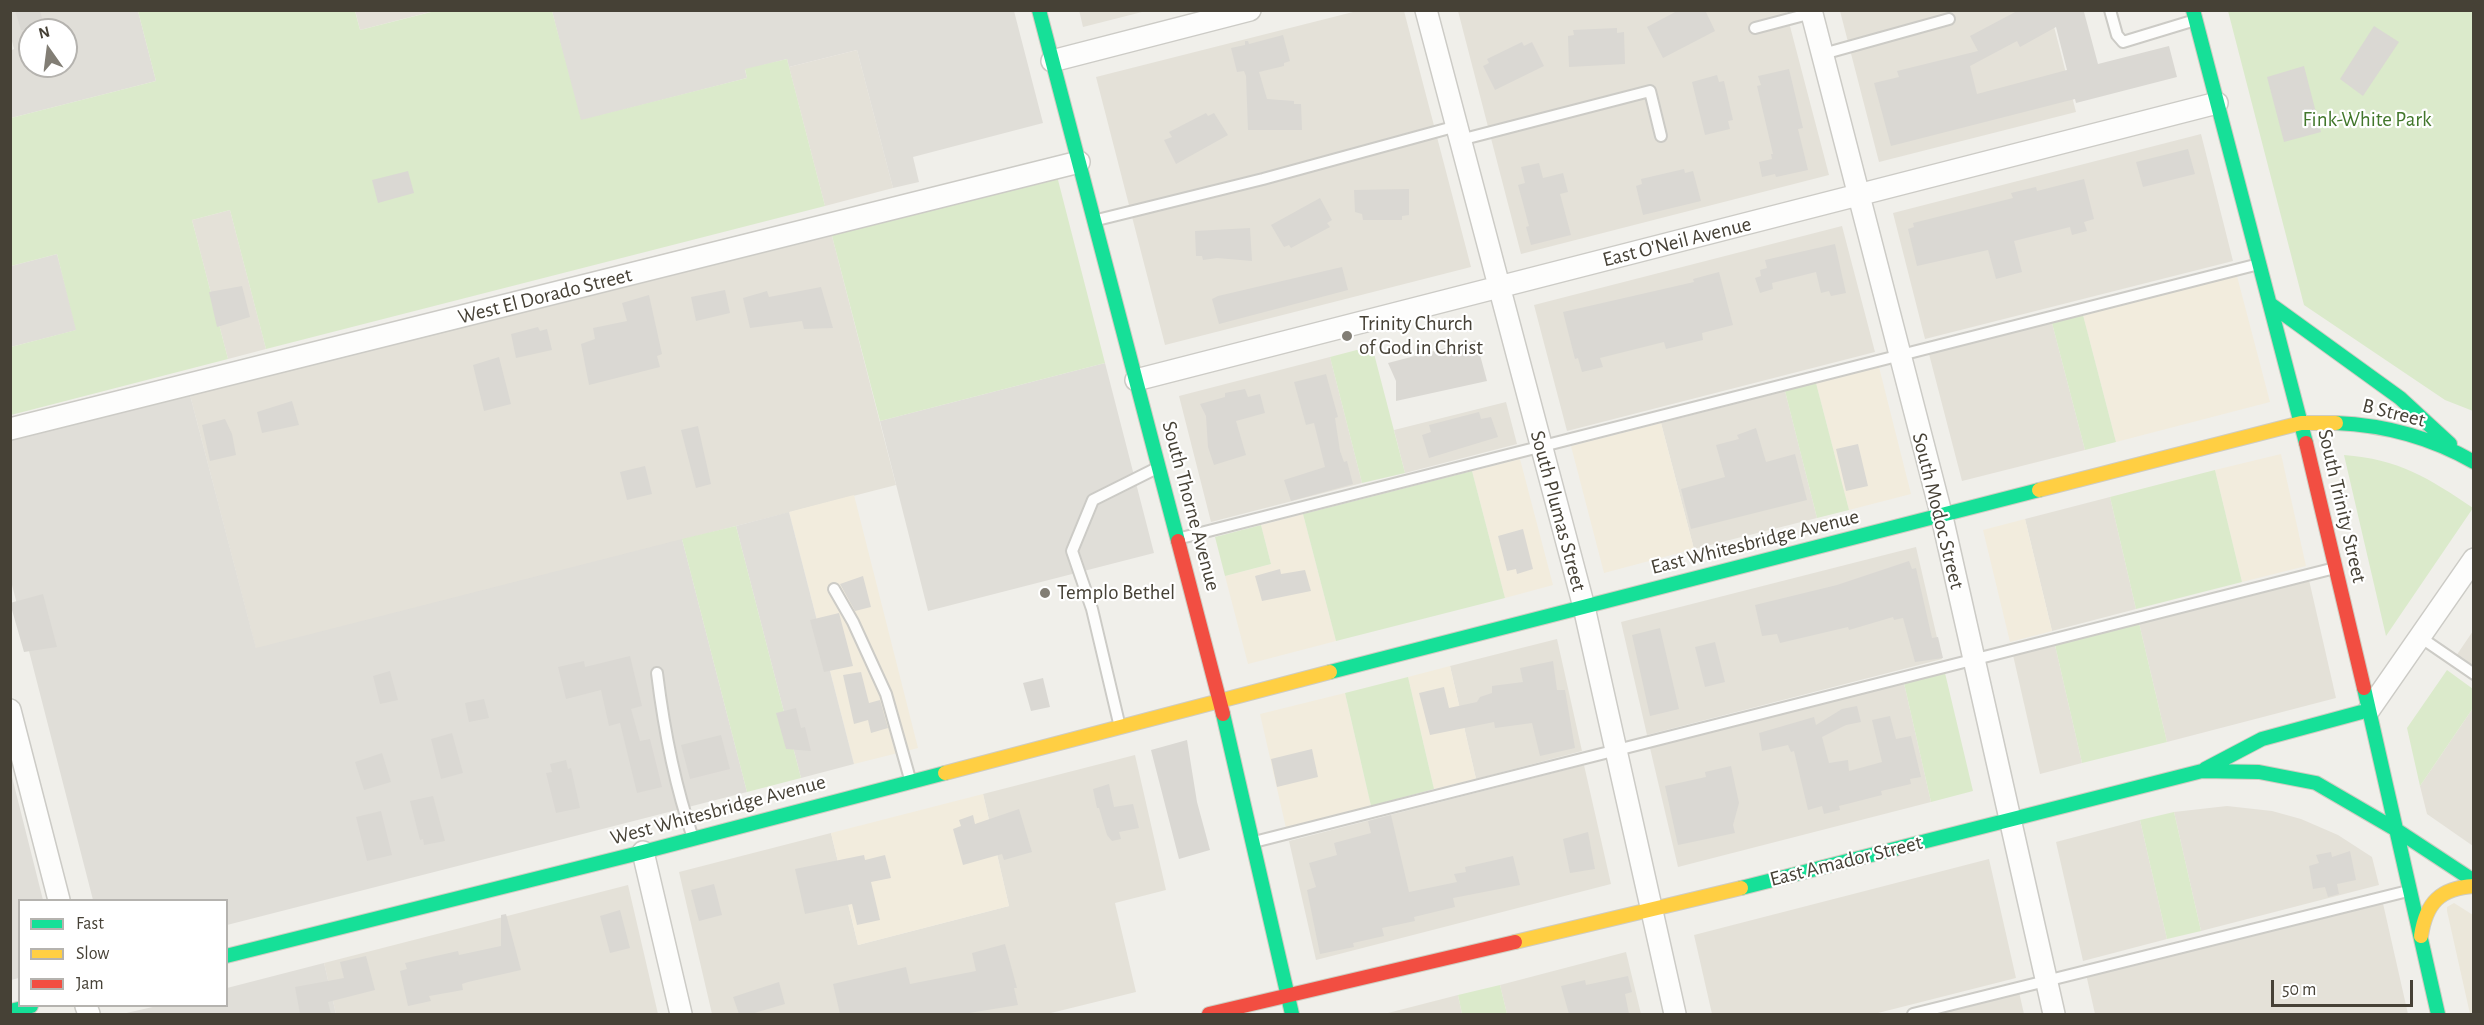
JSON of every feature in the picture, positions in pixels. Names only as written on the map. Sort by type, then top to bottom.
[{"type":"main road","name":"South Thorne Avenue","points":[[1039,10],[1220,700],[1292,1014]]},
{"type":"main road","name":"South Trinity Street","points":[[2194,15],[2301,423],[2438,1014]]},
{"type":"main road","points":[[2270,304],[2400,398],[2458,452],[2474,448]]},
{"type":"main road","name":"B Street","points":[[2301,423],[2326,421],[2397,431],[2458,452],[2474,462]]},
{"type":"main road","name":"East Whitesbridge Avenue","points":[[1220,700],[1942,517],[2301,423]]},
{"type":"main road","name":"West Whitesbridge Avenue","points":[[228,956],[643,852],[1220,700]]},
{"type":"main road","points":[[2202,771],[2262,739],[2369,710]]},
{"type":"main road","name":"East Amador Street","points":[[1209,1014],[1652,910],[2202,771],[2259,772],[2316,783],[2396,829],[2474,881]]},
{"type":"main road","points":[[2420,939],[2423,916],[2432,901],[2450,889],[2474,886]]},
{"type":"street","points":[[1052,61],[1250,10]]},
{"type":"street","name":"South Plumas Street","points":[[1426,10],[1584,607],[1675,1014]]},
{"type":"street","name":"South Modoc Street","points":[[1812,12],[1942,517],[1972,659],[2054,1014]]},
{"type":"street","name":"East O'Neil Avenue","points":[[1136,380],[2217,103]]},
{"type":"street","name":"West El Dorado Street","points":[[10,429],[1078,162]]},
{"type":"street","points":[[2369,710],[2474,559]]},
{"type":"street","points":[[10,710],[59,899]]},
{"type":"street","points":[[643,852],[681,1014]]},
{"type":"lane","points":[[2110,10],[2119,40],[2123,42],[2194,15]]},
{"type":"lane","points":[[1755,28],[1812,12]]},
{"type":"lane","points":[[1823,54],[1949,19]]},
{"type":"lane","points":[[1094,221],[1459,133],[1650,91],[1661,136]]},
{"type":"lane","points":[[1178,539],[2259,264]]},
{"type":"lane","points":[[1120,726],[1092,609],[1072,551],[1093,500],[1159,467]]},
{"type":"lane","points":[[1252,842],[2335,568]]},
{"type":"lane","points":[[834,589],[886,694],[911,782]]},
{"type":"lane","points":[[2420,637],[2474,674]]},
{"type":"lane","points":[[657,673],[664,730],[677,791],[693,838]]},
{"type":"lane","points":[[1913,1014],[2409,891]]},
{"type":"shaded area","points":[[355,10],[434,11],[360,30]]},
{"type":"shaded area","points":[[1079,10],[1146,10],[1146,11],[1083,27]]},
{"type":"shaded area","points":[[11,11],[138,11],[156,81],[11,118],[10,51],[14,49],[11,37]]},
{"type":"shaded area","points":[[552,11],[1014,11],[1043,123],[913,157],[919,182],[893,188],[857,50],[789,67],[787,59],[745,70],[747,78],[580,121]]},
{"type":"shaded area","points":[[1357,11],[1404,11],[1471,267],[1165,345],[1096,77]]},
{"type":"shaded area","points":[[1458,11],[1786,11],[1829,175],[1521,254]]},
{"type":"shaded area","points":[[1840,11],[2050,11],[2076,112],[1879,162]]},
{"type":"shaded area","points":[[857,50],[893,188],[825,206],[789,67]]},
{"type":"shaded area","points":[[2201,134],[2233,261],[1925,339],[1893,213]]},
{"type":"shaded area","points":[[230,210],[266,349],[228,359],[192,220]]},
{"type":"shaded area","points":[[1842,226],[1875,352],[1567,431],[1534,305]]},
{"type":"shaded area","points":[[831,232],[896,485],[256,649],[190,395]]},
{"type":"shaded area","points":[[57,254],[77,330],[11,347],[11,266]]},
{"type":"shaded area","points":[[2237,276],[2270,402],[2116,442],[2083,315]]},
{"type":"shaded area","points":[[2052,323],[2085,450],[1962,481],[1929,354]]},
{"type":"shaded area","points":[[1330,357],[1362,483],[1211,522],[1179,396]]},
{"type":"shaded area","points":[[1105,363],[1154,553],[928,611],[880,421]]},
{"type":"shaded area","points":[[1879,367],[1911,494],[1849,510],[1816,383]]},
{"type":"shaded area","points":[[1785,391],[1817,518],[1694,549],[1661,423]]},
{"type":"shaded area","points":[[190,395],[256,648],[682,539],[747,792],[228,925],[228,899],[93,899],[11,581],[10,441]]},
{"type":"shaded area","points":[[1506,402],[1517,444],[1405,473],[1394,430]]},
{"type":"shaded area","points":[[1661,423],[1694,549],[1604,573],[1571,446]]},
{"type":"shaded area","points":[[2281,454],[2306,566],[2242,582],[2215,470]]},
{"type":"shaded area","points":[[1520,459],[1553,585],[1505,598],[1472,471]]},
{"type":"shaded area","points":[[854,495],[918,748],[854,764],[789,512]]},
{"type":"shaded area","points":[[2110,497],[2136,609],[2052,631],[2025,519]]},
{"type":"shaded area","points":[[789,512],[854,764],[801,778],[736,526]]},
{"type":"shaded area","points":[[1303,514],[1336,641],[1248,664],[1225,576],[1271,564],[1261,525]]},
{"type":"shaded area","points":[[2025,519],[2052,631],[2010,642],[1983,530]]},
{"type":"shaded area","points":[[1916,547],[1942,659],[1647,735],[1621,622]]},
{"type":"shaded area","points":[[2309,580],[2336,698],[2167,742],[2139,623]]},
{"type":"shaded area","points":[[2473,631],[2473,667],[2456,656]]},
{"type":"shaded area","points":[[1557,639],[1582,751],[1476,779],[1450,666]]},
{"type":"shaded area","points":[[2055,645],[2082,763],[2040,774],[2013,655]]},
{"type":"shaded area","points":[[1450,666],[1476,779],[1434,789],[1408,677]]},
{"type":"shaded area","points":[[1904,683],[1931,802],[1678,867],[1650,748]]},
{"type":"shaded area","points":[[1345,693],[1371,806],[1286,828],[1260,714]]},
{"type":"shaded area","points":[[2473,708],[2473,846],[2427,814],[2420,786]]},
{"type":"shaded area","points":[[1135,755],[1166,890],[1115,903],[1136,992],[1047,1014],[712,1014],[679,872],[831,833],[858,945],[1009,906],[983,794]]},
{"type":"shaded area","points":[[1584,765],[1611,884],[1316,960],[1289,841]]},
{"type":"shaded area","points":[[11,773],[43,899],[18,899],[18,978],[11,980]]},
{"type":"shaded area","points":[[983,794],[1009,906],[858,945],[831,833]]},
{"type":"shaded area","points":[[2227,806],[2272,811],[2301,819],[2338,835],[2372,857],[2379,885],[2201,931],[2174,812]]},
{"type":"shaded area","points":[[2140,820],[2167,939],[2083,961],[2056,842]]},
{"type":"shaded area","points":[[1989,859],[2016,978],[1874,1014],[1712,1014],[1694,935]]},
{"type":"shaded area","points":[[628,885],[658,1014],[336,1014],[324,963]]},
{"type":"shaded area","points":[[2382,899],[2408,1014],[2095,1014],[2086,974]]},
{"type":"shaded area","points":[[2454,903],[2473,915],[2473,1014],[2470,1014],[2447,911],[2447,907]]},
{"type":"shaded area","points":[[1626,952],[1641,1014],[1507,1014],[1500,985]]},
{"type":"shaded area","points":[[324,963],[336,1014],[122,1014],[153,1007],[228,1007],[228,988]]},
{"type":"shaded area","points":[[2019,992],[2024,1014],[1930,1014]]},
{"type":"shaded area","points":[[1458,995],[1462,1014],[1384,1014]]},
{"type":"green space","points":[[138,11],[355,11],[360,30],[435,11],[552,11],[581,120],[747,78],[745,69],[787,59],[825,206],[266,349],[230,210],[192,220],[228,359],[11,415],[11,347],[76,330],[57,254],[11,266],[11,118],[156,81]]},
{"type":"green space","name":"Fink-White Park","points":[[2228,11],[2473,11],[2473,411],[2445,400],[2304,305]]},
{"type":"green space","points":[[1057,176],[1105,363],[880,421],[831,232]]},
{"type":"green space","points":[[2083,315],[2116,442],[2085,450],[2052,323]]},
{"type":"green space","points":[[1372,346],[1405,473],[1362,483],[1330,357]]},
{"type":"green space","points":[[1816,383],[1849,510],[1817,518],[1785,391]]},
{"type":"green space","points":[[2344,455],[2381,461],[2412,472],[2473,508],[2386,636]]},
{"type":"green space","points":[[2215,470],[2242,582],[2136,609],[2110,497]]},
{"type":"green space","points":[[1472,471],[1505,598],[1336,641],[1303,514]]},
{"type":"green space","points":[[1261,525],[1271,564],[1225,576],[1215,537]]},
{"type":"green space","points":[[736,526],[801,778],[747,792],[682,539]]},
{"type":"green space","points":[[2139,623],[2167,742],[2082,763],[2055,645]]},
{"type":"green space","points":[[2447,670],[2473,689],[2473,708],[2420,786],[2407,728]]},
{"type":"green space","points":[[1945,673],[1973,791],[1931,802],[1904,683]]},
{"type":"green space","points":[[1408,677],[1434,789],[1371,806],[1345,693]]},
{"type":"green space","points":[[2174,812],[2201,931],[2167,939],[2140,820]]},
{"type":"green space","points":[[1500,985],[1507,1014],[1462,1014],[1458,995]]},
{"type":"building","points":[[15,10],[40,10],[42,18],[18,18],[18,20]]},
{"type":"building","points":[[1679,10],[1705,10],[1715,31],[1663,58],[1647,27]]},
{"type":"building","points":[[2019,10],[2087,10],[2084,12],[2098,64],[2169,46],[2177,77],[2076,103],[2075,99],[1891,146],[1874,83],[1899,77],[1897,71],[1978,51],[1970,36]],"holes":[[[2056,27],[2067,70],[1977,94],[1970,66],[2017,41],[2020,47]]]},
{"type":"building","points":[[2374,26],[2399,42],[2363,96],[2340,79]]},
{"type":"building","points":[[1617,28],[1617,33],[1624,32],[1625,64],[1569,67],[1568,36],[1574,35],[1573,30]]},
{"type":"building","points":[[1283,35],[1290,61],[1284,63],[1284,66],[1259,72],[1267,99],[1294,101],[1294,104],[1301,104],[1302,130],[1248,130],[1246,76],[1244,71],[1237,72],[1231,48],[1245,45],[1245,41],[1249,44]]},
{"type":"building","points":[[1522,42],[1524,46],[1532,42],[1544,66],[1495,90],[1483,66],[1489,63],[1487,59]]},
{"type":"building","points":[[2304,66],[2321,132],[2284,142],[2267,77]]},
{"type":"building","points":[[1789,69],[1803,128],[1798,129],[1808,170],[1776,177],[1775,174],[1762,177],[1759,162],[1772,159],[1771,154],[1773,154],[1757,86],[1761,85],[1758,76]]},
{"type":"building","points":[[1717,75],[1719,82],[1724,81],[1733,120],[1728,121],[1730,129],[1705,135],[1692,82]]},
{"type":"building","points":[[1206,113],[1208,116],[1214,113],[1228,135],[1176,164],[1164,140],[1172,137],[1169,132]]},
{"type":"building","points":[[2188,149],[2195,174],[2143,187],[2136,162]]},
{"type":"building","points":[[1539,163],[1543,178],[1563,173],[1568,192],[1560,194],[1571,235],[1531,245],[1526,227],[1529,226],[1518,185],[1525,183],[1521,167]]},
{"type":"building","points":[[1684,169],[1685,173],[1693,171],[1701,201],[1643,215],[1636,186],[1642,184],[1641,179]]},
{"type":"building","points":[[408,171],[414,193],[378,203],[372,180]]},
{"type":"building","points":[[2084,179],[2094,219],[2084,222],[2087,231],[2072,235],[2070,227],[2014,241],[2022,272],[1996,279],[1988,250],[1917,266],[1908,229],[1914,227],[1913,223],[2013,198],[2011,193],[2036,187],[2037,191]]},
{"type":"building","points":[[1409,189],[1409,215],[1402,216],[1402,220],[1363,220],[1362,214],[1355,212],[1354,190]]},
{"type":"building","points":[[1320,198],[1332,220],[1327,223],[1330,227],[1291,248],[1289,245],[1284,247],[1271,225]]},
{"type":"building","points":[[1250,228],[1252,261],[1217,258],[1203,260],[1202,256],[1196,256],[1195,231]]},
{"type":"building","points":[[1835,244],[1846,293],[1831,296],[1829,291],[1821,293],[1816,272],[1772,283],[1773,289],[1760,293],[1755,278],[1761,276],[1760,270],[1767,268],[1765,260]]},
{"type":"building","points":[[1342,267],[1348,290],[1219,324],[1212,299],[1218,296]]},
{"type":"building","points":[[1719,272],[1733,325],[1702,333],[1703,340],[1666,349],[1664,342],[1600,358],[1603,367],[1582,372],[1578,358],[1575,359],[1563,312],[1694,282],[1693,279]]},
{"type":"building","points":[[242,286],[250,317],[217,327],[209,292]]},
{"type":"building","points":[[821,287],[833,328],[804,329],[802,321],[750,328],[743,298],[767,291],[769,297]]},
{"type":"building","points":[[725,290],[730,313],[696,321],[691,297]]},
{"type":"building","points":[[649,295],[662,354],[657,356],[660,367],[589,385],[581,344],[595,339],[593,328],[627,321],[622,303]]},
{"type":"building","points":[[538,327],[540,331],[547,329],[552,350],[516,358],[511,334]]},
{"type":"building","points":[[1476,340],[1487,381],[1396,401],[1396,381],[1388,363]]},
{"type":"building","points":[[499,357],[511,404],[484,411],[473,365]]},
{"type":"building","points":[[1326,374],[1338,417],[1335,418],[1340,451],[1344,462],[1347,461],[1353,484],[1291,501],[1284,480],[1325,467],[1314,423],[1306,425],[1294,382]]},
{"type":"building","points":[[1245,389],[1248,397],[1260,394],[1265,413],[1236,421],[1246,455],[1214,465],[1208,447],[1206,416],[1200,404],[1225,397],[1225,393]]},
{"type":"building","points":[[292,401],[299,425],[262,433],[257,412]]},
{"type":"building","points":[[1479,412],[1481,419],[1491,417],[1498,437],[1429,458],[1422,435],[1431,432],[1429,425]]},
{"type":"building","points":[[225,419],[232,434],[236,455],[210,461],[202,425]]},
{"type":"building","points":[[698,426],[711,484],[696,488],[681,430]]},
{"type":"building","points":[[1756,428],[1766,462],[1795,454],[1807,500],[1691,529],[1681,489],[1725,477],[1716,445],[1739,439],[1737,435]]},
{"type":"building","points":[[1858,444],[1868,486],[1846,491],[1836,449]]},
{"type":"building","points":[[645,466],[652,494],[627,500],[620,472]]},
{"type":"building","points":[[1523,529],[1533,569],[1517,574],[1516,569],[1507,571],[1498,536]]},
{"type":"building","points":[[1909,561],[1912,569],[1916,568],[1932,638],[1938,637],[1943,658],[1915,662],[1903,618],[1894,620],[1893,617],[1849,630],[1848,627],[1780,643],[1777,634],[1762,636],[1755,605],[1837,585]]},
{"type":"building","points":[[1280,569],[1281,574],[1305,570],[1311,591],[1262,601],[1255,576]]},
{"type":"building","points":[[863,576],[871,607],[855,611],[840,584]]},
{"type":"building","points":[[43,594],[57,647],[24,652],[10,603]]},
{"type":"building","points":[[839,613],[853,666],[824,672],[810,620]]},
{"type":"building","points":[[1660,628],[1679,709],[1650,716],[1632,635]]},
{"type":"building","points":[[1715,642],[1725,682],[1705,687],[1695,647]]},
{"type":"building","points":[[630,656],[642,706],[631,709],[640,741],[650,739],[662,787],[637,793],[620,723],[609,726],[601,690],[566,699],[558,667],[584,661],[585,667]]},
{"type":"building","points":[[1553,661],[1557,690],[1565,690],[1575,748],[1540,756],[1532,723],[1495,728],[1494,722],[1430,735],[1419,693],[1444,687],[1449,708],[1477,702],[1480,697],[1492,693],[1492,686],[1523,682],[1520,668]]},
{"type":"building","points":[[390,671],[398,700],[380,704],[373,676]]},
{"type":"building","points":[[861,672],[869,703],[880,700],[888,728],[871,733],[868,720],[854,724],[843,675]]},
{"type":"building","points":[[1043,678],[1050,707],[1031,711],[1023,683]]},
{"type":"building","points":[[484,699],[489,718],[469,722],[465,703]]},
{"type":"building","points":[[1857,706],[1861,722],[1846,725],[1822,737],[1829,763],[1848,760],[1849,771],[1882,762],[1872,720],[1890,716],[1896,739],[1911,736],[1921,777],[1910,779],[1911,784],[1881,791],[1882,795],[1839,806],[1840,810],[1824,814],[1822,806],[1808,810],[1794,751],[1791,752],[1788,745],[1762,751],[1759,733],[1814,717],[1816,725],[1842,709]]},
{"type":"building","points":[[796,708],[801,728],[805,727],[811,751],[786,749],[776,713]]},
{"type":"building","points":[[452,733],[463,773],[441,779],[431,739]]},
{"type":"building","points":[[721,735],[730,769],[690,779],[681,745]]},
{"type":"building","points":[[1187,740],[1197,802],[1210,850],[1179,859],[1151,750]]},
{"type":"building","points":[[1312,749],[1318,777],[1277,787],[1271,759]]},
{"type":"building","points":[[382,753],[391,782],[364,790],[355,762]]},
{"type":"building","points":[[566,760],[568,769],[571,768],[580,808],[556,813],[546,773],[552,772],[550,764]]},
{"type":"building","points":[[1731,766],[1739,803],[1733,825],[1735,833],[1678,845],[1665,786],[1706,777],[1705,772]]},
{"type":"building","points":[[1109,784],[1114,807],[1133,804],[1139,828],[1119,832],[1121,839],[1112,841],[1107,835],[1099,808],[1097,808],[1093,789]]},
{"type":"building","points":[[433,796],[445,841],[424,845],[423,839],[420,840],[410,801]]},
{"type":"building","points":[[1019,809],[1032,852],[1004,860],[1002,854],[963,865],[953,829],[961,826],[959,820],[973,815],[975,824]]},
{"type":"building","points":[[381,811],[392,855],[367,861],[356,817]]},
{"type":"building","points":[[1391,815],[1409,892],[1457,882],[1454,874],[1466,872],[1465,867],[1513,856],[1520,885],[1453,898],[1455,907],[1414,917],[1415,921],[1382,928],[1384,936],[1353,943],[1354,947],[1320,954],[1307,890],[1316,887],[1309,863],[1337,855],[1334,843],[1371,833],[1368,821]]},
{"type":"building","points":[[1588,832],[1595,869],[1570,873],[1563,839]]},
{"type":"building","points":[[2350,851],[2356,880],[2337,884],[2339,894],[2328,897],[2325,887],[2313,889],[2309,866],[2319,863],[2316,855],[2331,852],[2332,857]]},
{"type":"building","points":[[864,855],[865,860],[885,855],[891,878],[871,882],[880,920],[857,925],[852,904],[805,914],[795,869]]},
{"type":"building","points":[[714,884],[722,915],[699,921],[691,890]]},
{"type":"building","points":[[620,910],[630,948],[610,953],[600,916]]},
{"type":"building","points":[[506,914],[521,970],[468,982],[462,984],[463,990],[429,996],[431,1001],[408,1006],[400,971],[407,969],[405,963],[458,951],[459,955],[501,946],[501,915]]},
{"type":"building","points":[[1005,944],[1017,988],[1014,988],[1018,1005],[963,1014],[840,1014],[833,984],[906,967],[910,984],[976,971],[972,953]]},
{"type":"building","points":[[366,956],[375,990],[328,1002],[331,1014],[300,1014],[295,987],[344,978],[340,962]]},
{"type":"building","points":[[1628,976],[1632,992],[1625,994],[1629,1014],[1569,1014],[1561,986],[1585,980],[1586,985]]},
{"type":"building","points":[[779,982],[785,1004],[751,1014],[739,1014],[733,997]]},
{"type":"traffic: fast","points":[[1039,10],[1178,541]]},
{"type":"traffic: fast","points":[[2193,10],[2306,443]]},
{"type":"traffic: fast","points":[[2270,304],[2400,398],[2450,444]]},
{"type":"traffic: fast","points":[[2336,423],[2408,434],[2442,446],[2474,462]]},
{"type":"traffic: fast","points":[[1330,672],[2039,490]]},
{"type":"traffic: fast","points":[[2364,688],[2438,1014]]},
{"type":"traffic: fast","points":[[2205,769],[2262,739],[2369,710]]},
{"type":"traffic: fast","points":[[1223,714],[1292,1014]]},
{"type":"traffic: fast","points":[[1741,888],[2202,771],[2259,772],[2316,783],[2395,829],[2474,881]]},
{"type":"traffic: fast","points":[[228,956],[643,852],[945,773]]},
{"type":"traffic: fast","points":[[10,1011],[27,1007]]},
{"type":"traffic: slow","points":[[2039,490],[2301,423],[2336,423]]},
{"type":"traffic: slow","points":[[945,773],[1330,672]]},
{"type":"traffic: slow","points":[[2421,936],[2423,924],[2431,906],[2437,899],[2452,890],[2474,886]]},
{"type":"traffic: slow","points":[[1515,942],[1741,888]]},
{"type":"traffic: jam","points":[[2306,443],[2364,688]]},
{"type":"traffic: jam","points":[[1178,541],[1223,714]]},
{"type":"traffic: jam","points":[[1209,1014],[1515,942]]},
{"type":"place","name":"Trinity Church of God in Christ","points":[[1347,336]]},
{"type":"place","name":"Templo Bethel","points":[[1045,593]]}]
